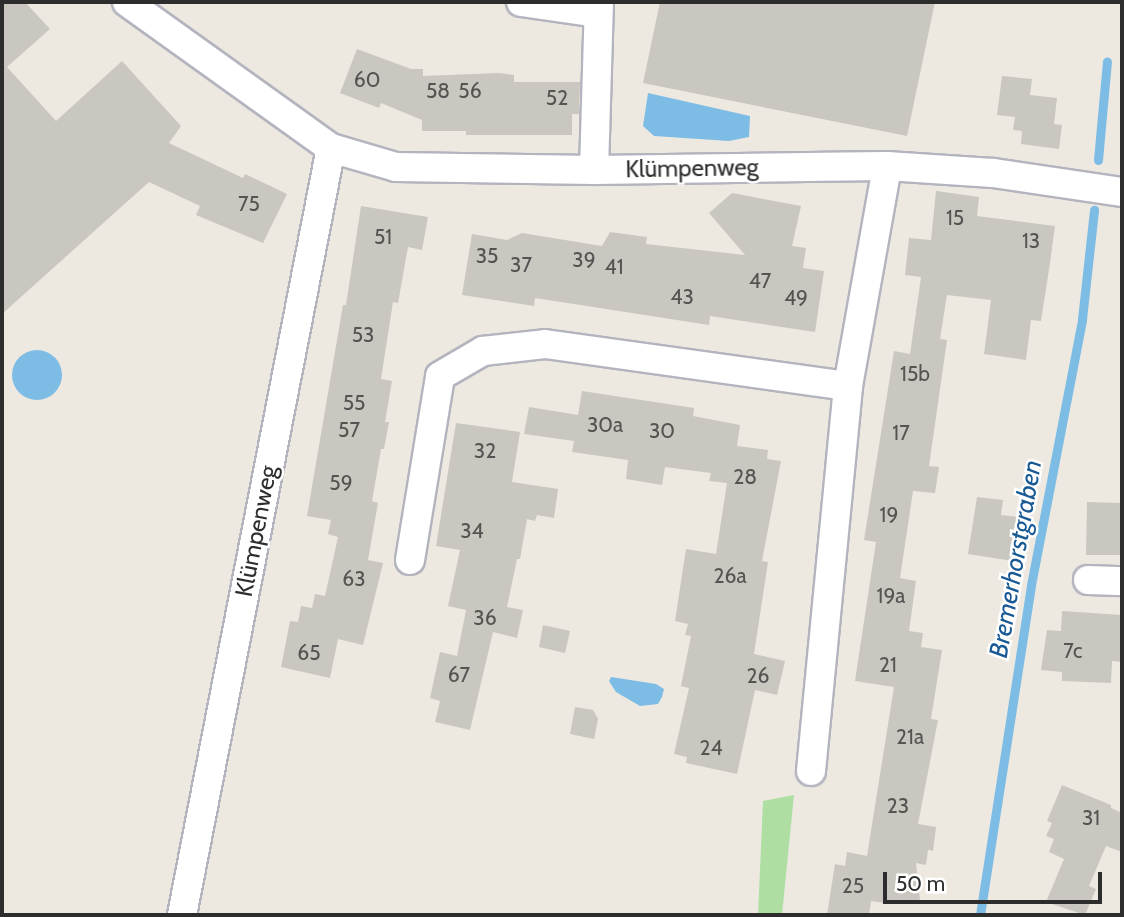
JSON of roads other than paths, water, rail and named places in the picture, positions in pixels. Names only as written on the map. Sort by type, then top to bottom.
[{"type":"street","name":"Klümpenweg","points":[[127,2],[331,148],[396,166],[594,170],[887,166],[993,173],[1122,192]]},
{"type":"street","points":[[521,2],[598,7],[594,170]]},
{"type":"street","name":"Klümpenweg","points":[[182,915],[331,148]]},
{"type":"street","points":[[811,771],[848,386],[887,166]]},
{"type":"street","points":[[410,560],[440,376],[483,351],[545,344],[848,386]]},
{"type":"street","points":[[1088,580],[1122,581]]},
{"type":"water","points":[[648,93],[750,116],[749,137],[729,141],[654,136],[643,126]]},
{"type":"water","points":[[37,350],[54,358],[62,375],[54,392],[37,400],[20,392],[12,375],[20,358]]},
{"type":"water","points":[[611,677],[656,684],[664,689],[662,697],[658,704],[640,706],[616,692],[609,681]]},
{"type":"waterway","name":"Bremerhorstgraben","points":[[1098,160],[1107,61]]},
{"type":"waterway","name":"Bremerhorstgraben","points":[[980,915],[1031,585],[1082,319],[1094,210]]}]
